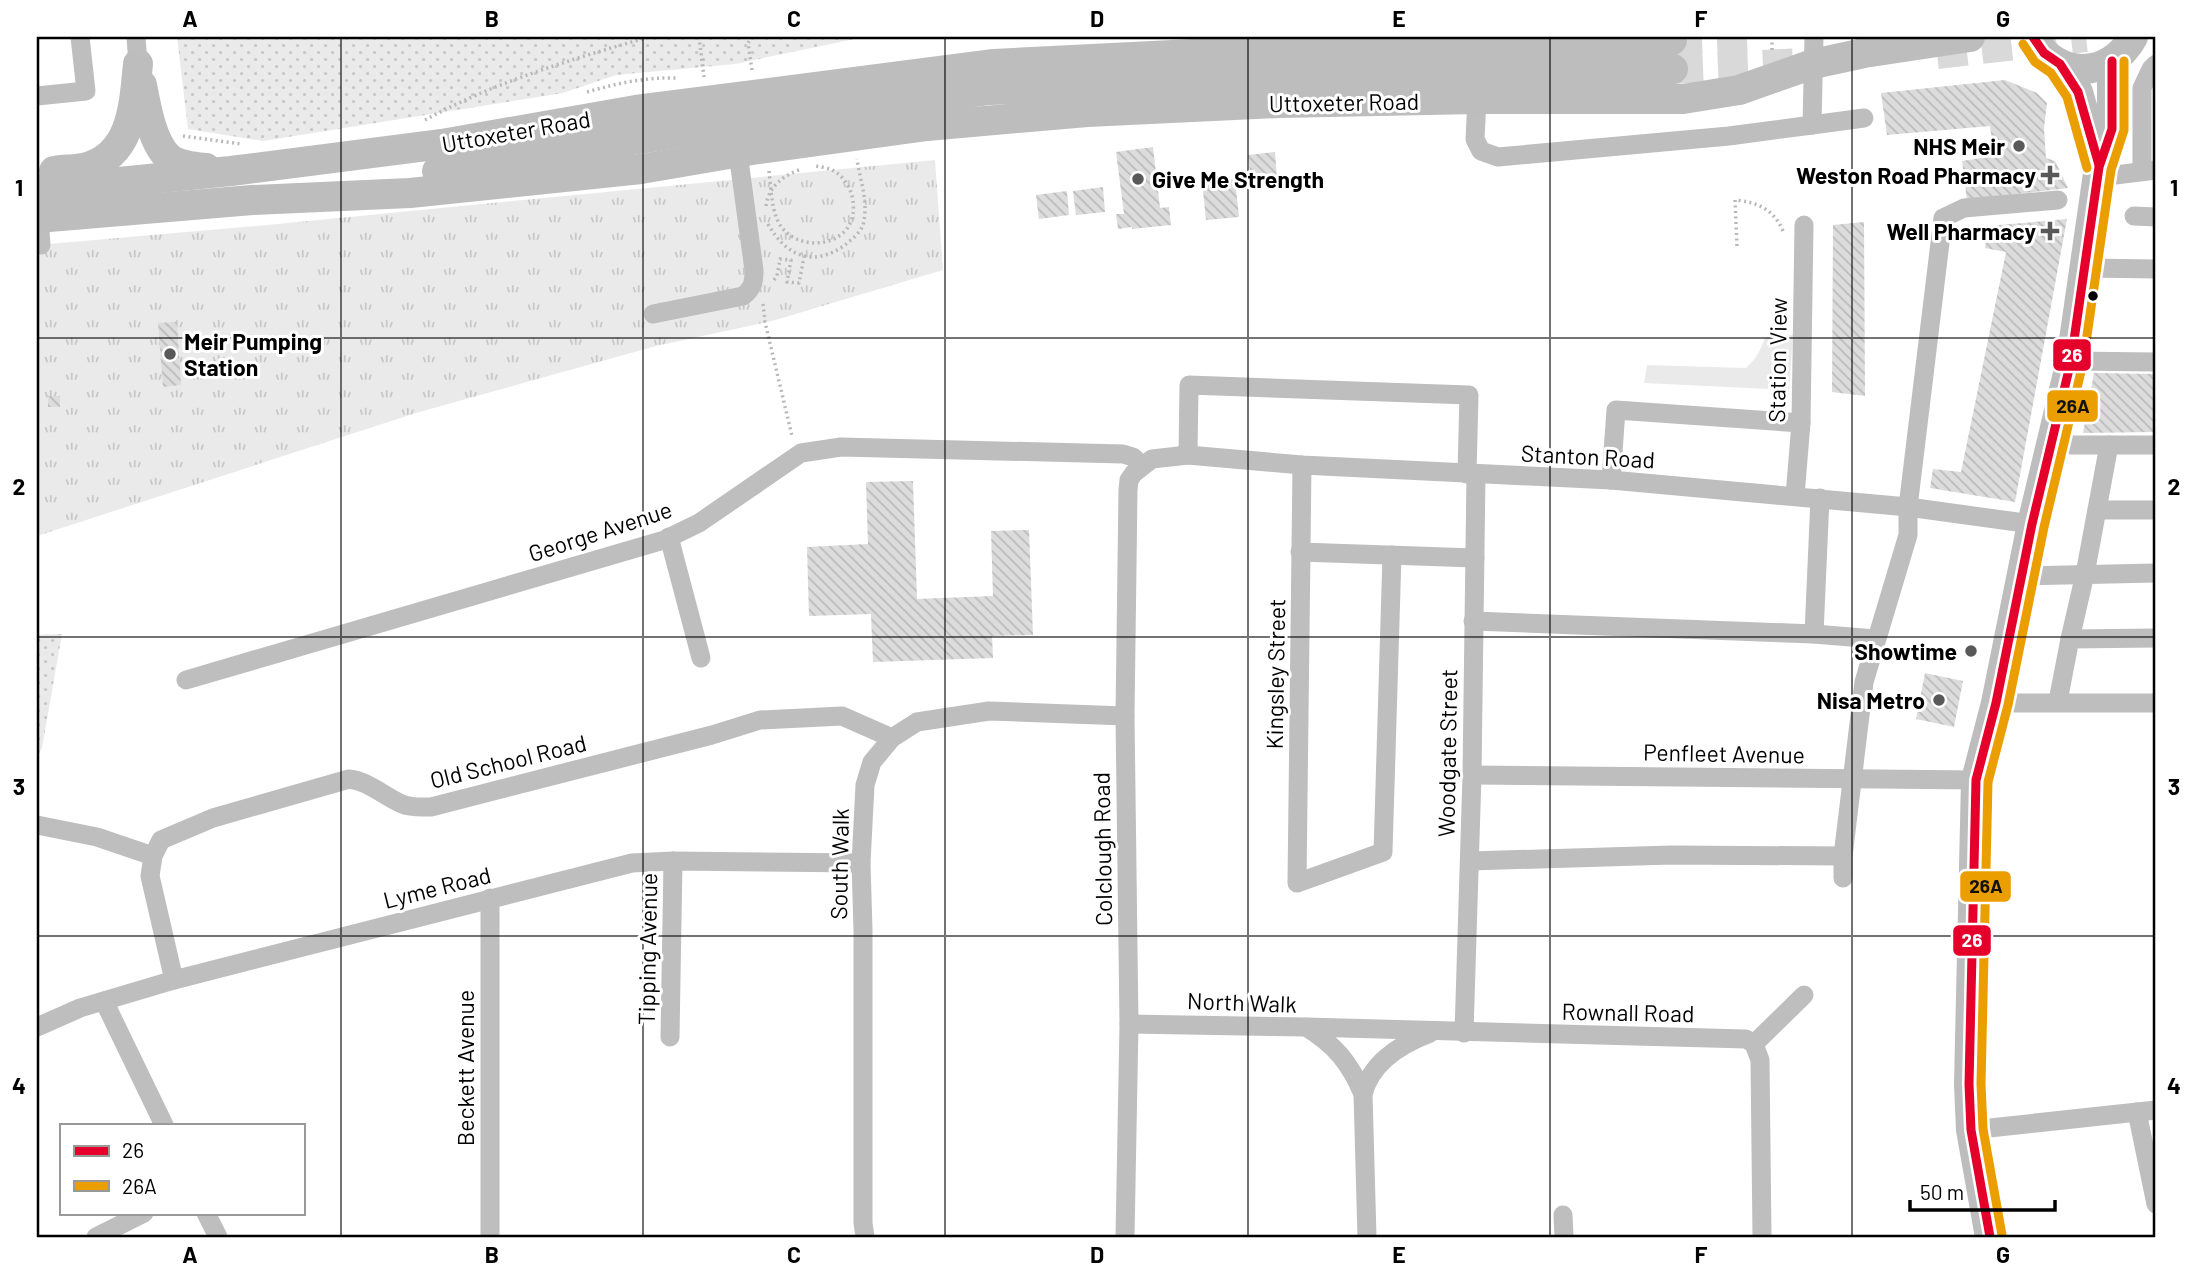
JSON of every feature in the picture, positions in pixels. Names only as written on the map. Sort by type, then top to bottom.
[{"type":"highway","points":[[994,64],[1055,48],[1133,37]]},
{"type":"highway","name":"Uttoxeter Road","points":[[38,218],[252,200],[410,193],[640,169],[927,126],[1161,107],[1477,99],[1683,99],[1723,94],[1739,89],[1814,50],[1877,51],[1970,37]]},
{"type":"highway","points":[[2034,37],[2044,53],[2060,64],[2071,68],[2092,69],[2112,61],[2128,47],[2133,37]]},
{"type":"highway","points":[[252,200],[740,122],[990,90],[1672,55],[1352,46],[994,64]]},
{"type":"highway","points":[[137,50],[147,115],[161,149],[170,159],[190,166],[231,171]]},
{"type":"highway","points":[[37,173],[88,167],[110,155],[124,139],[133,112],[137,50]]},
{"type":"highway","points":[[1990,1237],[1972,1130],[1969,1084],[1976,780],[1996,703],[2032,524],[2071,361],[2099,172],[2112,129],[2112,61]]},
{"type":"highway","name":"Uttoxeter Road","points":[[38,218],[231,171],[442,144],[636,110],[994,64]]},
{"type":"highway","points":[[2060,64],[2078,92],[2099,172]]},
{"type":"street","points":[[37,96],[86,91],[80,37]]},
{"type":"street","points":[[1812,125],[1814,50]]},
{"type":"street","points":[[2099,172],[2149,171],[2142,88],[2156,64]]},
{"type":"street","points":[[1477,99],[1475,139],[1481,151],[1497,157],[1729,136],[1864,118]]},
{"type":"street","points":[[653,314],[743,296],[751,290],[754,270],[726,155]]},
{"type":"street","points":[[1843,878],[1843,856],[1864,682],[1908,536],[1908,507],[1942,218],[1964,208],[2058,200]]},
{"type":"street","points":[[2134,216],[2156,217]]},
{"type":"street","name":"Station View","points":[[1795,496],[1801,423],[1804,225]]},
{"type":"street","points":[[2085,268],[2156,268]]},
{"type":"street","points":[[2071,361],[2156,362]]},
{"type":"street","name":"Woodgate Street","points":[[1188,454],[1189,385],[1469,395],[1475,558],[1464,1033]]},
{"type":"street","points":[[1611,480],[1616,410],[1801,423]]},
{"type":"street","points":[[2052,436],[2072,445],[2156,444]]},
{"type":"street","points":[[2058,701],[2109,445]]},
{"type":"street","name":"George Avenue","points":[[186,680],[669,537],[699,523],[801,453],[841,447],[1124,454],[1133,457],[1142,466]]},
{"type":"street","name":"Stanton Road","points":[[1142,466],[1152,459],[1188,454],[1302,465],[1611,480],[1908,507],[2032,524]]},
{"type":"street","name":"Kingsley Street","points":[[1302,465],[1297,883],[1383,852],[1392,555]]},
{"type":"street","name":"Colclough Road","points":[[1125,1237],[1129,1024],[1125,716],[1118,654],[1129,480],[1142,466]]},
{"type":"street","points":[[1814,634],[1820,498]]},
{"type":"street","points":[[2097,509],[2156,510]]},
{"type":"street","points":[[669,537],[701,659]]},
{"type":"street","points":[[1300,552],[1475,558]]},
{"type":"street","points":[[2022,576],[2156,573]]},
{"type":"street","points":[[1473,621],[1814,634],[1875,639]]},
{"type":"street","points":[[2070,639],[2156,638]]},
{"type":"street","points":[[1996,703],[2156,703]]},
{"type":"street","name":"South Walk","points":[[865,1237],[861,863],[865,785],[872,762],[892,738],[917,722],[989,711],[1125,716]]},
{"type":"street","name":"Old School Road","points":[[153,856],[161,840],[213,818],[349,779],[361,780],[402,804],[415,808],[430,807],[712,735],[760,720],[842,716],[892,738]]},
{"type":"street","name":"Penfleet Avenue","points":[[1472,775],[1976,780]]},
{"type":"street","points":[[37,825],[97,837],[153,856],[150,876],[174,980]]},
{"type":"street","points":[[1469,861],[1671,855],[1843,856]]},
{"type":"street","name":"Tipping Avenue","points":[[670,1037],[673,861]]},
{"type":"street","name":"Lyme Road","points":[[37,1027],[80,1008],[174,980],[632,863],[861,863]]},
{"type":"street","name":"Beckett Avenue","points":[[490,898],[490,1237]]},
{"type":"street","points":[[1762,1237],[1760,1060],[1754,1044],[1804,995]]},
{"type":"street","points":[[104,1001],[164,1124]]},
{"type":"street","name":"North Walk","points":[[1129,1024],[1306,1027],[1323,1038],[1351,1067],[1363,1094],[1367,1237]]},
{"type":"street","name":"Rownall Road","points":[[1306,1027],[1746,1039],[1754,1044]]},
{"type":"street","points":[[1363,1094],[1366,1080],[1386,1057],[1416,1038],[1434,1031]]},
{"type":"street","points":[[1972,1130],[2146,1111],[2156,1204]]},
{"type":"street","points":[[96,1237],[142,1214]]},
{"type":"street","points":[[206,1214],[218,1237]]},
{"type":"street","points":[[1563,1216],[1564,1237]]},
{"type":"path","points":[[442,120],[417,125],[453,105],[553,65],[649,37]]},
{"type":"path","points":[[694,79],[705,79],[699,37]]},
{"type":"path","points":[[743,37],[748,43],[751,63]]},
{"type":"path","points":[[748,43],[752,37]]},
{"type":"path","points":[[746,73],[760,71]]},
{"type":"path","points":[[583,93],[622,82],[682,78]]},
{"type":"path","points":[[156,136],[183,136],[247,145]]},
{"type":"path","points":[[773,199],[777,219],[785,231],[796,240],[822,242],[844,231],[851,220],[853,197],[841,177],[831,169],[817,166],[795,171],[782,178],[767,199],[765,213],[769,226],[784,246],[804,257],[829,254],[859,233],[863,225],[866,201],[854,136]]},
{"type":"path","points":[[1737,246],[1735,200],[1749,201],[1771,211],[1782,227],[1786,240]]},
{"type":"path","points":[[777,276],[780,258],[790,260],[787,282],[799,283],[804,257]]},
{"type":"path","points":[[765,322],[789,429]]},
{"type":"green space","points":[[177,37],[864,37],[735,64],[616,75],[563,93],[263,141],[188,129]]},
{"type":"green space","points":[[935,160],[943,270],[772,321],[656,346],[416,413],[37,536],[37,245]]},
{"type":"green space","points":[[1793,335],[1789,390],[1644,383],[1647,365],[1746,368],[1758,354],[1765,337]]},
{"type":"green space","points":[[62,634],[42,748],[37,757],[37,635]]},
{"type":"building","name":"NHS Meir","points":[[2005,80],[2037,93],[2047,103],[2044,128],[2046,158],[2055,161],[2068,188],[1967,200],[1962,161],[1994,156],[1990,126],[1887,135],[1881,93]]},
{"type":"building","name":"Give Me Strength","points":[[1153,147],[1160,208],[1169,207],[1171,225],[1118,229],[1116,214],[1124,214],[1116,152]]},
{"type":"building","points":[[1275,152],[1277,180],[1251,182],[1248,155]]},
{"type":"building","points":[[1235,179],[1239,217],[1206,220],[1202,181]]},
{"type":"building","points":[[1103,187],[1105,212],[1076,215],[1073,191]]},
{"type":"building","points":[[1067,191],[1069,215],[1039,219],[1036,195]]},
{"type":"building","points":[[2067,219],[2015,502],[1930,488],[1933,469],[1961,472],[2006,252],[1985,248],[1988,226]]},
{"type":"building","points":[[1864,222],[1865,396],[1832,392],[1833,225]]},
{"type":"building","name":"Meir Pumping Station","points":[[177,322],[181,385],[163,387],[158,323]]},
{"type":"building","points":[[2094,373],[2156,374],[2156,432],[2083,433]]},
{"type":"building","points":[[48,396],[60,396],[60,407],[48,407]]},
{"type":"building","points":[[913,481],[917,599],[993,596],[991,531],[1029,530],[1033,635],[992,636],[993,658],[873,662],[871,614],[809,616],[807,547],[868,544],[866,482]]},
{"type":"building","name":"Nisa Metro","points":[[1925,673],[1963,681],[1954,727],[1916,719]]},
{"type":"tunnel","points":[[1672,40],[1753,37]]},
{"type":"tunnel","points":[[1937,54],[2086,37]]},
{"type":"tunnel","points":[[1673,69],[1804,63]]},
{"type":"transit line","name":"26","points":[[2033,37],[2044,53],[2060,64],[2078,92],[2099,165]]},
{"type":"transit line","name":"26A","points":[[2023,44],[2035,62],[2051,73],[2067,97],[2087,168]]},
{"type":"transit line","name":"26","points":[[1990,1237],[1971,1130],[1969,1084],[1976,780],[1996,703],[2032,524],[2071,361],[2099,167],[2112,129],[2112,61]]},
{"type":"transit line","name":"26A","points":[[2002,1235],[1983,1129],[1981,1084],[1988,782],[2008,705],[2044,527],[2083,363],[2111,170],[2124,130],[2124,61]]},
{"type":"place","name":"NHS Meir","points":[[2019,146]]},
{"type":"place","name":"Weston Road Pharmacy","points":[[2050,175]]},
{"type":"place","name":"Give Me Strength","points":[[1138,179]]},
{"type":"place","name":"Well Pharmacy","points":[[2050,231]]},
{"type":"place","name":"Meir Pumping Station","points":[[170,354]]},
{"type":"place","name":"Showtime","points":[[1971,651]]},
{"type":"place","name":"Nisa Metro","points":[[1939,700]]}]
